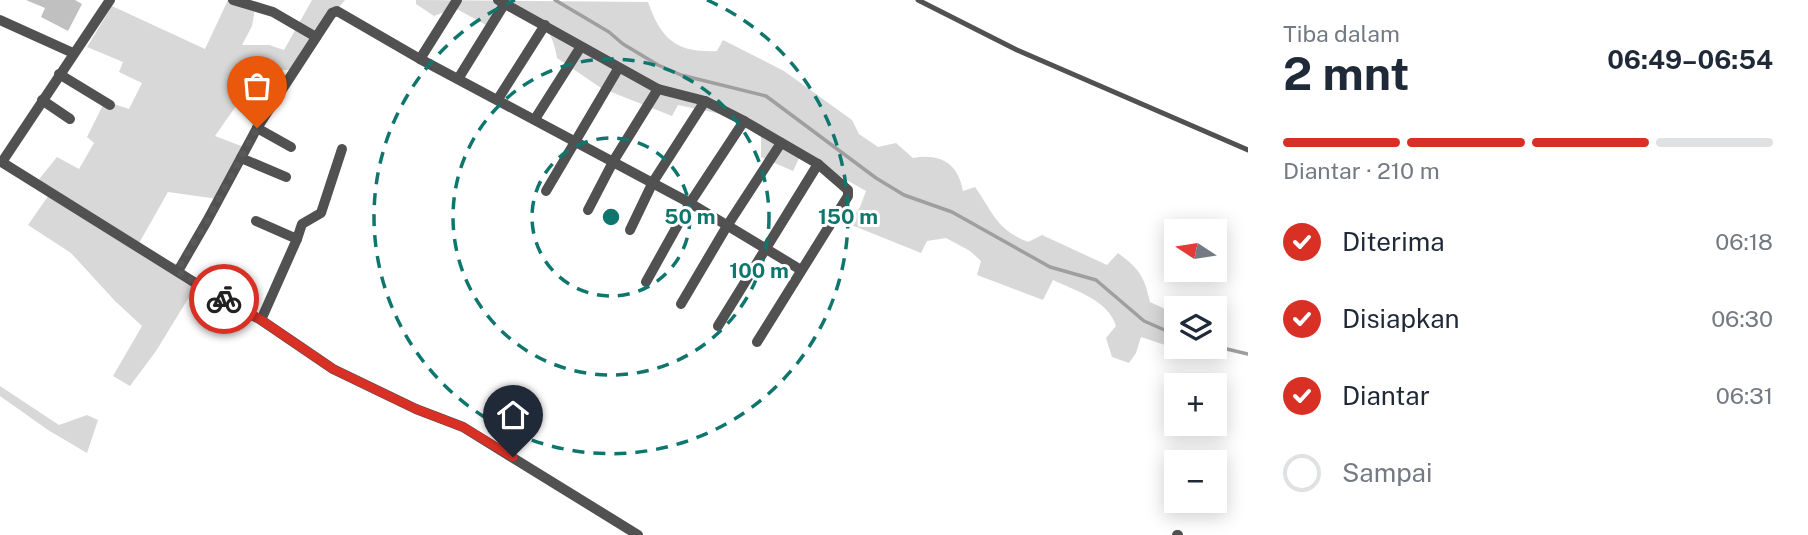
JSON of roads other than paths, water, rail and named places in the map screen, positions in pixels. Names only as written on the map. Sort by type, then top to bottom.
[{"type":"street","points":[[110,0],[1,162],[261,320],[333,369],[416,409],[463,427],[638,535]]},
{"type":"street","points":[[233,0],[273,12],[316,37]]},
{"type":"street","points":[[420,59],[457,0]]},
{"type":"street","points":[[457,79],[501,1],[544,24],[580,48],[658,89],[705,101],[744,121],[818,164],[845,187],[848,194],[757,342]]},
{"type":"street","points":[[177,271],[257,128],[332,13],[338,12],[457,79],[690,202],[802,270]]},
{"type":"street","points":[[0,20],[73,53]]},
{"type":"street","points":[[498,99],[544,24]]},
{"type":"street","points":[[535,119],[580,48]]},
{"type":"street","points":[[546,191],[618,69]]},
{"type":"street","points":[[59,74],[110,105]]},
{"type":"street","points":[[588,210],[614,160],[658,89]]},
{"type":"street","points":[[42,100],[70,119]]},
{"type":"street","points":[[630,230],[653,182],[705,101]]},
{"type":"street","points":[[646,282],[690,202],[744,121]]},
{"type":"street","points":[[257,128],[291,147]]},
{"type":"street","points":[[681,304],[781,143]]},
{"type":"street","points":[[261,320],[302,224],[321,213],[342,149]]},
{"type":"street","points":[[242,158],[286,177]]},
{"type":"street","points":[[718,326],[818,164]]},
{"type":"street","points":[[256,221],[297,239]]},
{"type":"lane","points":[[918,0],[1017,50],[1248,150]]},
{"type":"waterway","points":[[555,0],[658,65],[681,75],[766,96],[876,178],[904,195],[952,212],[1050,267],[1096,280],[1144,321],[1164,330]]},
{"type":"waterway","points":[[1227,349],[1248,354]]}]
